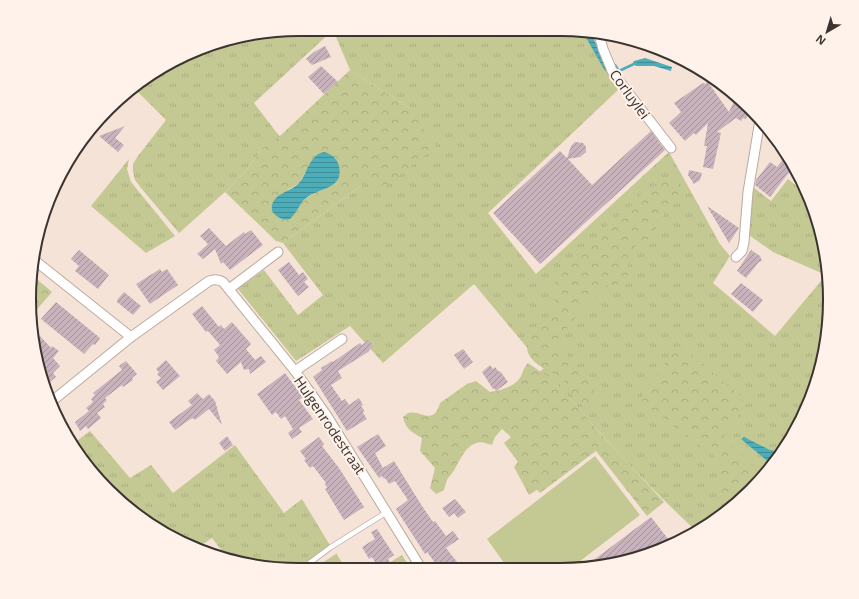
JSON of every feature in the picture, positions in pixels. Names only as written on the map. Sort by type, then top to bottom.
[{"type":"street","name":"Corluylei","points":[[600,39],[613,73],[671,148]]},
{"type":"street","points":[[736,257],[742,251],[744,242],[748,192],[759,127]]},
{"type":"street","points":[[229,289],[278,252]]},
{"type":"street","points":[[38,262],[131,337]]},
{"type":"street","name":"Hulgenrodestraat","points":[[55,398],[131,337],[209,281],[218,279],[229,289],[295,371],[327,416],[418,563]]},
{"type":"street","points":[[295,371],[342,339]]},
{"type":"lane","points":[[309,563],[331,547],[387,512]]},
{"type":"green space","points":[[327,36],[254,103],[280,137],[264,146],[245,172],[179,233],[141,188],[135,180],[133,172],[133,164],[138,156],[166,120],[137,91],[153,80],[183,63],[215,50],[248,41],[265,38]]},
{"type":"green space","points":[[336,36],[560,36],[589,38],[618,90],[488,213],[536,274],[669,152],[720,244],[730,256],[713,283],[775,336],[822,280],[823,300],[821,334],[814,368],[803,400],[788,431],[769,460],[733,498],[720,509],[692,527],[629,464],[567,395],[515,434],[494,409],[544,368],[474,284],[383,363],[350,326],[296,361],[238,289],[264,270],[298,315],[323,295],[283,243],[365,183],[409,108],[350,70]]},
{"type":"green space","points":[[350,70],[409,108],[436,146],[386,186],[365,183],[283,243],[276,241],[225,192],[245,172],[264,146],[280,136]],"holes":[[[324,152],[336,159],[323,188],[305,199],[299,206],[275,214],[272,208],[289,189],[299,183],[305,173]]]},
{"type":"green space","points":[[129,159],[127,169],[131,182],[175,236],[146,253],[91,206]]},
{"type":"green space","points":[[674,178],[680,189],[676,200],[663,209],[663,216],[651,238],[638,242],[628,258],[628,275],[616,285],[606,286],[581,310],[564,333],[556,340],[599,397],[594,405],[584,408],[573,394],[567,390],[563,377],[534,362],[528,353],[526,337],[532,330],[543,326],[555,302],[552,287],[561,272],[586,249],[595,243],[601,231],[632,205],[643,191]]},
{"type":"green space","points":[[788,179],[798,187],[809,215],[818,248],[821,273],[773,252],[749,235],[753,187],[771,201]]},
{"type":"green space","points":[[37,279],[52,292],[37,310]]},
{"type":"green space","points":[[677,346],[681,346],[743,398],[739,415],[724,436],[731,445],[760,471],[729,501],[720,493],[721,466],[718,459],[643,403],[642,396]]},
{"type":"green space","points":[[528,363],[557,383],[599,432],[664,502],[647,516],[596,451],[540,493],[537,490],[529,495],[514,467],[518,462],[504,443],[511,437],[502,429],[495,437],[492,445],[478,442],[468,448],[447,479],[445,487],[442,491],[436,494],[430,488],[435,468],[420,451],[422,438],[408,428],[403,417],[408,413],[413,412],[430,416],[434,414],[440,403],[467,384],[476,381],[490,392],[506,388],[520,378]]},
{"type":"green space","points":[[90,431],[130,478],[151,465],[173,493],[235,445],[284,513],[302,499],[331,547],[309,563],[300,563],[265,561],[231,554],[222,551],[212,538],[203,544],[199,543],[168,528],[139,509],[101,473],[77,441]]},
{"type":"green space","points":[[595,456],[640,515],[579,562],[504,563],[487,539]]},
{"type":"green space","points":[[336,554],[342,563],[322,563]]},
{"type":"green space","points":[[402,555],[407,563],[389,563]]},
{"type":"water","points":[[586,38],[593,38],[609,69],[605,71]]},
{"type":"water","points":[[645,58],[672,67],[671,71],[654,66],[636,66],[633,63],[634,61]]},
{"type":"water","points":[[324,152],[333,157],[338,163],[340,174],[338,180],[329,187],[305,199],[290,219],[282,219],[278,217],[272,211],[274,200],[299,183],[312,160]]},
{"type":"water","points":[[744,437],[770,450],[775,451],[768,461],[741,439]]},
{"type":"building","points":[[325,46],[331,57],[312,65],[306,59],[314,52]]},
{"type":"building","points":[[321,66],[338,82],[324,94],[308,77]]},
{"type":"building","points":[[707,81],[729,112],[734,102],[748,115],[746,119],[743,118],[741,121],[736,118],[717,132],[721,133],[713,169],[703,167],[707,146],[704,146],[708,123],[696,135],[694,133],[685,141],[669,123],[681,112],[674,103],[703,83],[706,84]]},
{"type":"building","points":[[125,126],[115,138],[124,145],[118,152],[99,136]]},
{"type":"building","points":[[651,131],[665,150],[540,264],[493,213],[560,151],[567,158],[571,146],[575,142],[583,143],[586,147],[586,152],[580,157],[568,159],[592,185]]},
{"type":"building","points":[[783,159],[790,171],[770,197],[755,185],[756,180],[770,162],[777,167]]},
{"type":"building","points":[[689,170],[702,173],[700,180],[694,184],[688,175]]},
{"type":"building","points":[[707,206],[739,228],[729,243]]},
{"type":"building","points":[[209,228],[226,246],[244,232],[245,234],[251,230],[263,245],[230,270],[223,262],[221,264],[215,249],[203,259],[197,254],[208,244],[200,236]]},
{"type":"building","points":[[79,250],[109,275],[98,289],[75,271],[79,266],[71,259]]},
{"type":"building","points":[[751,250],[760,256],[762,261],[759,262],[746,278],[737,271]]},
{"type":"building","points":[[289,262],[299,275],[303,272],[308,279],[304,282],[309,287],[298,296],[278,270]]},
{"type":"building","points":[[160,269],[162,272],[167,269],[178,285],[150,304],[136,284]]},
{"type":"building","points":[[741,283],[763,300],[753,312],[731,294]]},
{"type":"building","points":[[124,292],[141,306],[133,315],[117,302]]},
{"type":"building","points":[[56,302],[100,338],[95,345],[93,344],[84,354],[41,319]]},
{"type":"building","points":[[202,306],[219,327],[221,325],[224,329],[232,322],[251,344],[246,349],[255,360],[261,356],[266,362],[250,374],[249,369],[244,370],[241,362],[227,374],[216,361],[219,357],[214,350],[220,345],[208,331],[206,332],[192,314]]},
{"type":"building","points":[[38,336],[51,348],[52,346],[59,351],[53,358],[60,366],[53,373],[56,377],[49,382],[45,368]]},
{"type":"building","points":[[368,340],[373,346],[368,352],[338,371],[342,378],[331,385],[342,401],[345,399],[349,405],[359,398],[363,405],[361,406],[364,410],[363,413],[367,419],[347,431],[313,377],[322,370],[321,368],[332,361],[333,362],[360,343],[362,345]]},
{"type":"building","points":[[463,349],[473,362],[464,369],[454,355]]},
{"type":"building","points":[[166,360],[180,376],[163,390],[156,382],[161,378],[157,374],[159,372],[156,369]]},
{"type":"building","points":[[126,361],[137,374],[132,378],[133,380],[123,387],[122,385],[105,398],[107,400],[103,404],[105,407],[97,413],[101,418],[88,429],[86,426],[80,431],[75,422],[89,411],[86,408],[93,402],[91,399],[95,395],[93,393],[122,370],[119,366]]},
{"type":"building","points":[[490,365],[493,369],[495,367],[499,372],[500,371],[508,382],[496,391],[494,388],[493,389],[482,372]]},
{"type":"building","points":[[285,373],[303,397],[299,400],[313,419],[299,428],[302,432],[292,439],[288,433],[293,429],[285,416],[281,419],[276,412],[272,415],[257,394]]},
{"type":"building","points":[[197,393],[203,399],[209,394],[215,401],[222,425],[209,409],[195,420],[193,418],[189,420],[175,430],[169,422],[192,405],[188,401]]},
{"type":"building","points":[[378,434],[386,446],[375,453],[383,468],[394,461],[433,522],[435,521],[446,536],[453,531],[459,539],[446,548],[458,563],[435,563],[427,552],[425,554],[396,509],[408,500],[395,481],[389,484],[382,476],[379,478],[357,447]]},
{"type":"building","points":[[227,436],[233,445],[225,451],[219,443]]},
{"type":"building","points":[[319,437],[324,444],[322,446],[339,468],[364,507],[344,520],[325,489],[327,488],[326,483],[313,466],[310,468],[300,451]]},
{"type":"building","points":[[455,499],[466,512],[458,518],[454,513],[449,517],[442,508]]},
{"type":"building","points":[[651,517],[668,539],[628,554],[592,561]]},
{"type":"building","points":[[377,529],[394,555],[388,559],[390,562],[388,563],[376,563],[372,557],[369,559],[362,547],[375,539],[371,532]]},
{"type":"waterway","points":[[615,65],[619,71],[636,63]]}]
